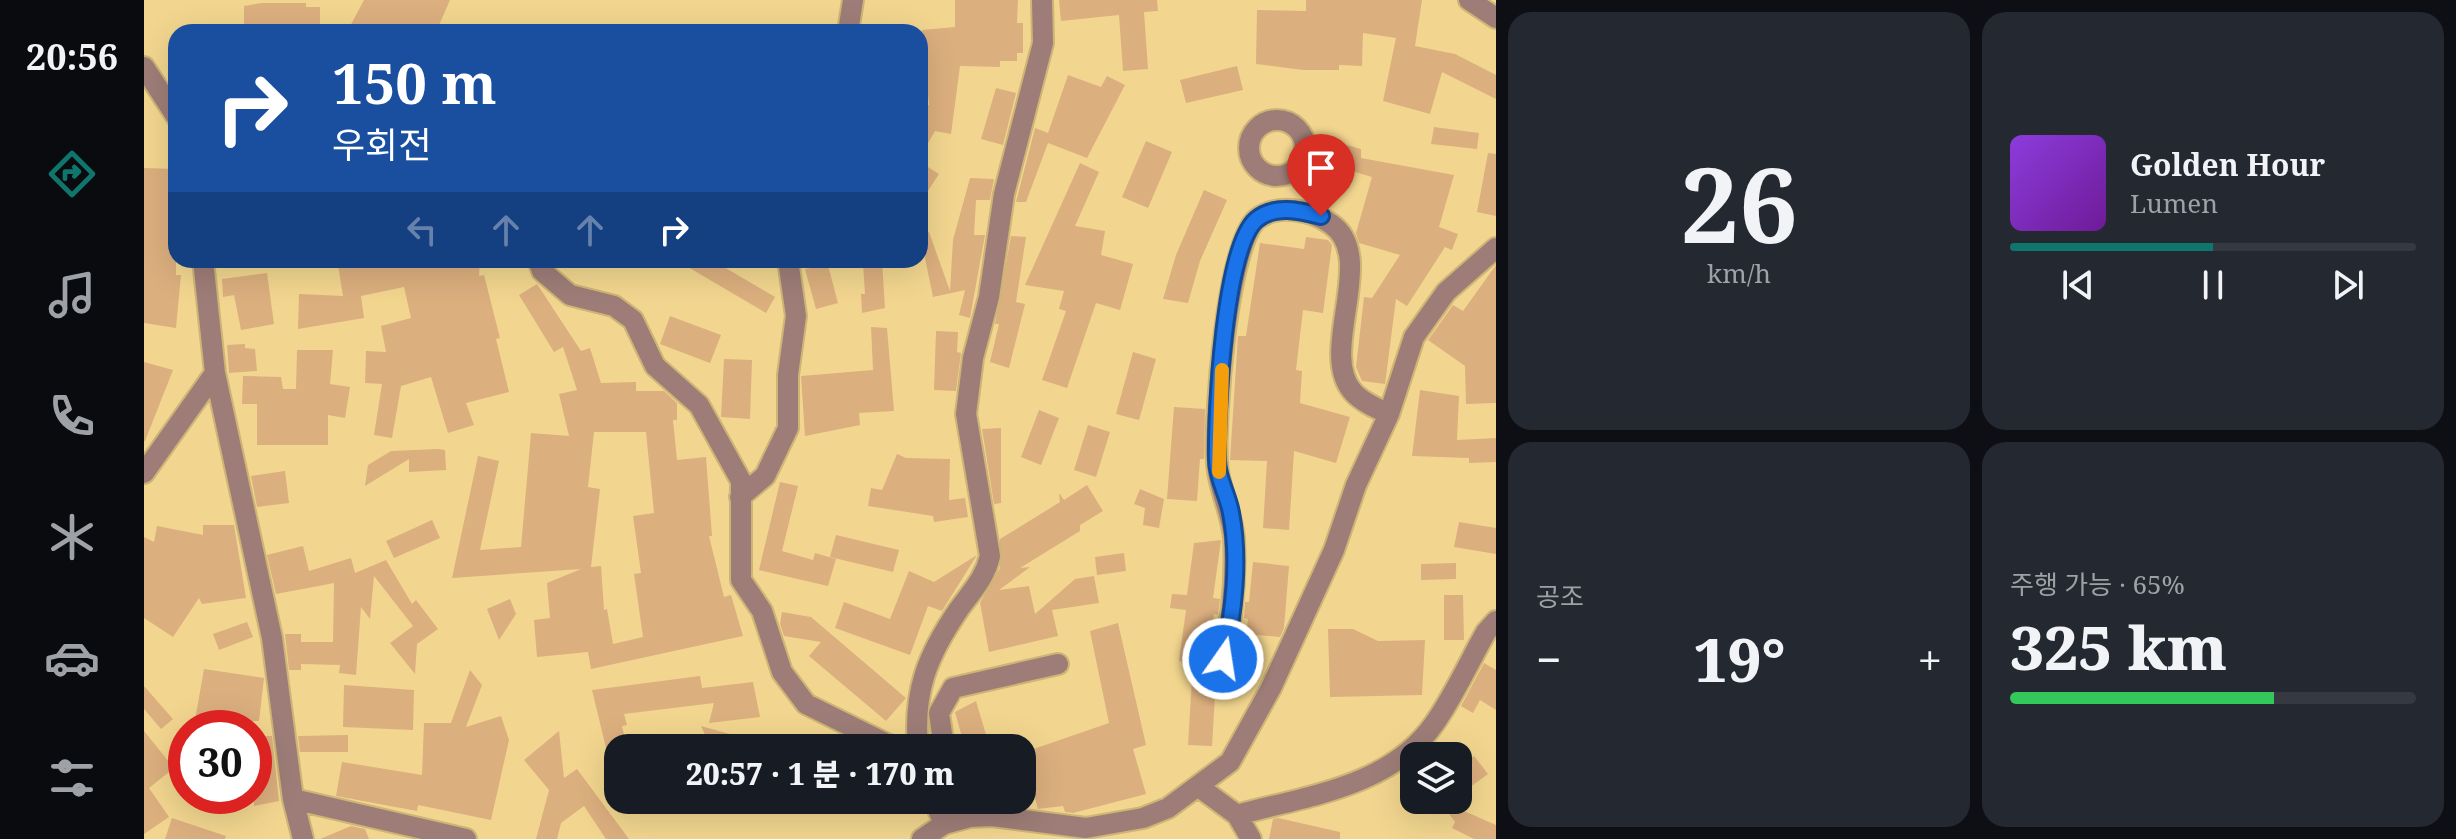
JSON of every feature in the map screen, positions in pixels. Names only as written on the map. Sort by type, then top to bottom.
[{"type":"street","points":[[849,24],[853,0]]},
{"type":"street","points":[[917,734],[923,672],[948,625],[985,576],[990,556],[966,414],[973,358],[989,297],[1004,194],[1043,43],[1042,0]]},
{"type":"street","points":[[1469,0],[1496,18]]},
{"type":"street","points":[[144,67],[168,104]]},
{"type":"street","points":[[1283,175],[1285,210]]},
{"type":"street","points":[[1223,659],[1232,620],[1234,541],[1231,512],[1217,463],[1224,338],[1243,242],[1256,220],[1285,210],[1321,216],[1337,228],[1351,260],[1343,343],[1346,381],[1367,403],[1389,414]]},
{"type":"street","points":[[922,839],[944,824],[992,816],[1075,827],[1113,825],[1143,818],[1168,808],[1230,762],[1271,688],[1334,550],[1356,485],[1389,414],[1414,337],[1446,292],[1496,248]]},
{"type":"street","points":[[204,268],[215,373],[272,638],[293,799],[303,839]]},
{"type":"street","points":[[541,268],[570,295],[614,306],[633,320],[655,366],[699,405],[741,481],[741,580],[762,611],[782,672],[806,704],[867,734]]},
{"type":"street","points":[[740,497],[765,476],[788,428],[788,375],[796,316],[789,268]]},
{"type":"street","points":[[144,473],[215,373]]},
{"type":"street","points":[[1237,815],[1358,781],[1401,757],[1434,723],[1486,632],[1496,621]]},
{"type":"street","points":[[942,734],[939,713],[953,688],[1058,664]]},
{"type":"street","points":[[1199,787],[1237,815],[1251,839]]},
{"type":"street","points":[[293,799],[466,839]]},
{"type":"street","points":[[940,814],[944,824]]},
{"type":"street","points":[[944,814],[944,824]]},
{"type":"building","points":[[364,0],[450,0],[440,24],[351,24]]},
{"type":"building","points":[[955,0],[1018,0],[1017,23],[1023,23],[1023,53],[1017,53],[1017,61],[1000,61],[1000,67],[960,66],[951,134],[935,131],[928,143],[928,29],[955,27]]},
{"type":"building","points":[[1059,0],[1157,0],[1158,11],[1144,12],[1148,69],[1123,71],[1119,15],[1061,21]]},
{"type":"building","points":[[1306,0],[1422,0],[1415,46],[1455,54],[1496,75],[1496,99],[1442,72],[1430,114],[1383,101],[1396,38],[1363,33],[1362,66],[1339,65],[1339,70],[1303,70],[1256,64],[1257,10],[1306,11]]},
{"type":"building","points":[[306,3],[306,7],[320,7],[320,24],[244,24],[244,6]]},
{"type":"building","points":[[1237,66],[1243,90],[1186,103],[1180,80]]},
{"type":"building","points":[[1068,75],[1101,87],[1107,76],[1125,85],[1087,158],[1048,143],[1026,202],[1016,202],[1035,128],[1048,133]]},
{"type":"building","points":[[996,88],[1016,93],[1003,145],[981,139]]},
{"type":"building","points":[[1434,127],[1479,133],[1477,149],[1431,144]]},
{"type":"building","points":[[1325,139],[1361,149],[1361,158],[1454,175],[1439,227],[1458,234],[1452,250],[1445,247],[1407,306],[1396,299],[1385,384],[1362,381],[1356,367],[1364,297],[1372,298],[1400,255],[1359,243],[1356,233],[1372,177],[1318,161]]},
{"type":"building","points":[[1146,141],[1172,152],[1148,208],[1122,197]]},
{"type":"building","points":[[1488,153],[1496,154],[1496,216],[1477,212]]},
{"type":"building","points":[[1080,163],[1099,172],[1075,226],[1105,231],[1101,255],[1133,264],[1120,310],[1096,303],[1067,388],[1042,380],[1066,311],[1059,309],[1064,291],[1025,285]]},
{"type":"building","points":[[928,167],[939,174],[928,191]]},
{"type":"building","points":[[144,168],[168,169],[168,268],[176,268],[176,275],[181,275],[176,328],[144,323]]},
{"type":"building","points":[[970,178],[994,179],[990,200],[976,200],[974,235],[985,235],[970,318],[959,315],[965,290],[933,297],[927,268],[928,232],[950,291],[953,240]]},
{"type":"building","points":[[1204,190],[1227,200],[1200,261],[1188,303],[1163,299],[1176,255]]},
{"type":"building","points":[[1011,236],[1026,237],[1016,302],[1025,304],[1009,368],[990,362],[999,324],[995,324]]},
{"type":"building","points":[[1306,237],[1328,240],[1332,245],[1323,313],[1303,310],[1296,370],[1302,371],[1300,403],[1350,417],[1336,463],[1294,451],[1289,530],[1263,528],[1267,461],[1230,460],[1238,336],[1246,336],[1260,243],[1304,249]]},
{"type":"building","points":[[1496,265],[1496,403],[1466,404],[1465,366],[1428,340],[1453,305],[1463,311]]},
{"type":"building","points":[[338,268],[480,268],[479,276],[484,275],[500,338],[496,339],[509,392],[466,403],[474,425],[448,433],[431,377],[401,386],[392,438],[374,435],[382,384],[365,383],[366,351],[386,352],[381,326],[411,318],[404,287],[361,296],[364,318],[298,329],[299,294],[343,296]]},
{"type":"building","points":[[690,268],[726,268],[775,297],[766,313]]},
{"type":"building","points":[[829,268],[838,303],[816,309],[805,269]]},
{"type":"building","points":[[863,268],[882,268],[885,308],[862,313],[861,294],[865,294]]},
{"type":"building","points":[[267,273],[274,324],[241,330],[234,295],[223,297],[222,279]]},
{"type":"building","points":[[537,284],[581,351],[590,348],[601,383],[636,382],[636,391],[664,391],[677,403],[677,420],[673,420],[677,460],[706,457],[712,536],[709,536],[724,597],[731,595],[743,636],[591,669],[588,652],[537,657],[534,620],[550,618],[547,583],[581,569],[452,578],[478,456],[499,461],[480,550],[521,547],[531,433],[569,436],[559,394],[577,390],[563,347],[554,352],[519,295]],"holes":[[[594,432],[646,432],[654,513],[633,516],[641,573],[634,574],[643,637],[613,644],[607,609],[604,610],[601,566],[591,567],[600,489],[588,487]]]},
{"type":"building","points":[[670,316],[721,335],[710,363],[660,344]]},
{"type":"building","points":[[871,327],[887,328],[894,411],[859,413],[860,425],[805,436],[801,376],[873,370]]},
{"type":"building","points":[[936,331],[958,332],[957,352],[961,353],[956,391],[934,390]]},
{"type":"building","points":[[245,344],[245,348],[255,349],[257,371],[229,373],[227,345]]},
{"type":"building","points":[[297,350],[333,350],[330,384],[350,387],[345,418],[328,415],[328,445],[257,445],[257,404],[242,404],[243,376],[281,377],[283,389],[296,389]]},
{"type":"building","points":[[1133,352],[1156,359],[1139,420],[1116,414]]},
{"type":"building","points":[[724,359],[752,360],[750,419],[721,417]]},
{"type":"building","points":[[144,362],[173,370],[145,441],[144,441]]},
{"type":"building","points":[[1420,390],[1459,396],[1457,440],[1496,438],[1496,462],[1469,463],[1469,458],[1412,456]]},
{"type":"building","points":[[1174,407],[1205,409],[1204,459],[1200,459],[1197,501],[1167,499]]},
{"type":"building","points":[[1039,410],[1059,418],[1041,465],[1021,457]]},
{"type":"building","points":[[1088,425],[1110,432],[1096,477],[1074,470]]},
{"type":"building","points":[[1001,428],[1001,503],[994,504],[982,429]]},
{"type":"building","points":[[445,450],[446,470],[409,472],[409,459],[365,486],[368,465],[391,451]]},
{"type":"building","points":[[897,454],[906,458],[950,459],[949,500],[965,498],[968,517],[934,522],[933,516],[868,506],[871,488],[882,490]]},
{"type":"building","points":[[285,471],[289,503],[257,507],[251,476]]},
{"type":"building","points":[[780,482],[798,486],[782,551],[813,560],[815,553],[836,559],[828,586],[759,570]]},
{"type":"building","points":[[1087,485],[1103,511],[1080,525],[1080,531],[1020,568],[1030,567],[999,590],[1029,586],[1035,614],[1075,579],[1094,576],[1099,603],[1052,610],[1058,636],[989,652],[980,603],[1000,568],[1000,539],[1060,502],[1059,493],[1064,500]]},
{"type":"building","points":[[1140,489],[1164,499],[1159,528],[1143,525],[1145,508],[1134,504]]},
{"type":"building","points":[[432,520],[440,538],[394,558],[386,541]]},
{"type":"building","points":[[1459,522],[1496,528],[1496,554],[1454,547]]},
{"type":"building","points":[[203,525],[234,525],[246,598],[202,604],[199,598],[173,637],[144,618],[144,537],[154,542],[157,526],[203,535]]},
{"type":"building","points":[[836,535],[899,550],[893,572],[830,557]]},
{"type":"building","points":[[1221,540],[1213,598],[1220,599],[1218,615],[1214,614],[1207,665],[1179,661],[1186,610],[1170,608],[1172,594],[1187,595],[1194,543]]},
{"type":"building","points":[[303,546],[309,571],[351,558],[355,573],[386,560],[412,604],[416,600],[438,629],[417,644],[415,674],[390,643],[413,626],[374,576],[370,619],[361,607],[356,675],[339,673],[340,665],[301,664],[301,670],[289,670],[285,634],[301,634],[301,642],[333,642],[334,583],[276,594],[267,555]]},
{"type":"building","points":[[1124,553],[1126,571],[1097,575],[1095,557]]},
{"type":"building","points":[[977,555],[942,611],[928,606],[910,655],[835,628],[844,602],[890,619],[909,571],[934,582]]},
{"type":"building","points":[[1253,562],[1289,566],[1284,628],[1280,637],[1246,634],[1248,619],[1244,618],[1245,602],[1249,602]]},
{"type":"building","points":[[1456,563],[1456,579],[1421,580],[1421,564]]},
{"type":"building","points":[[1444,595],[1463,595],[1464,640],[1444,640]]},
{"type":"building","points":[[510,599],[516,614],[499,640],[487,609]]},
{"type":"building","points":[[782,612],[811,617],[906,698],[886,721],[809,656],[821,642],[784,636],[780,624]]},
{"type":"building","points":[[247,622],[253,637],[219,650],[213,634]]},
{"type":"building","points":[[1118,623],[1146,745],[1133,749],[1146,794],[1073,813],[1065,812],[1063,806],[1038,809],[1036,748],[1109,723],[1090,631]]},
{"type":"building","points":[[1328,629],[1353,629],[1378,641],[1425,640],[1422,695],[1330,697]]},
{"type":"building","points":[[1484,663],[1496,670],[1496,710],[1480,700],[1473,713],[1461,706]]},
{"type":"building","points":[[204,669],[264,678],[260,710],[197,710]]},
{"type":"building","points":[[470,670],[482,685],[466,727],[501,716],[509,740],[491,820],[418,805],[417,811],[336,796],[342,762],[422,775],[424,723],[451,723]]},
{"type":"building","points":[[700,676],[702,688],[753,682],[760,717],[709,723],[714,703],[624,714],[627,725],[622,726],[624,734],[604,734],[604,740],[592,690]]},
{"type":"building","points":[[1192,678],[1216,679],[1212,746],[1188,745]]},
{"type":"building","points":[[344,685],[414,690],[413,730],[343,727]]},
{"type":"building","points":[[144,686],[168,713],[168,723],[161,729],[144,709]]},
{"type":"building","points":[[976,701],[986,734],[961,734],[955,712]]},
{"type":"building","points":[[701,726],[730,734],[705,734]]},
{"type":"building","points":[[144,731],[168,761],[168,773],[149,788],[169,817],[144,834]]},
{"type":"building","points":[[559,731],[564,778],[577,769],[604,805],[604,814],[610,814],[629,839],[606,839],[584,806],[561,823],[557,839],[536,839],[549,790],[524,760]]},
{"type":"building","points":[[348,735],[348,752],[300,752],[298,736]]},
{"type":"building","points":[[272,736],[279,801],[272,802]]},
{"type":"building","points":[[1474,756],[1488,774],[1472,786]]},
{"type":"building","points":[[1449,814],[1471,814],[1496,825],[1496,839],[1474,839],[1452,828],[1455,822]]},
{"type":"building","points":[[172,818],[226,836],[225,839],[165,839]]},
{"type":"building","points":[[1273,819],[1340,832],[1340,839],[1269,839]]},
{"type":"building","points":[[351,826],[365,829],[369,839],[320,839]]},
{"type":"slow traffic","points":[[1219,472],[1222,370]]},
{"type":"route","points":[[1223,659],[1232,620],[1234,541],[1231,512],[1217,463],[1224,338],[1235,270],[1243,242],[1256,220],[1285,210],[1321,216]]}]
